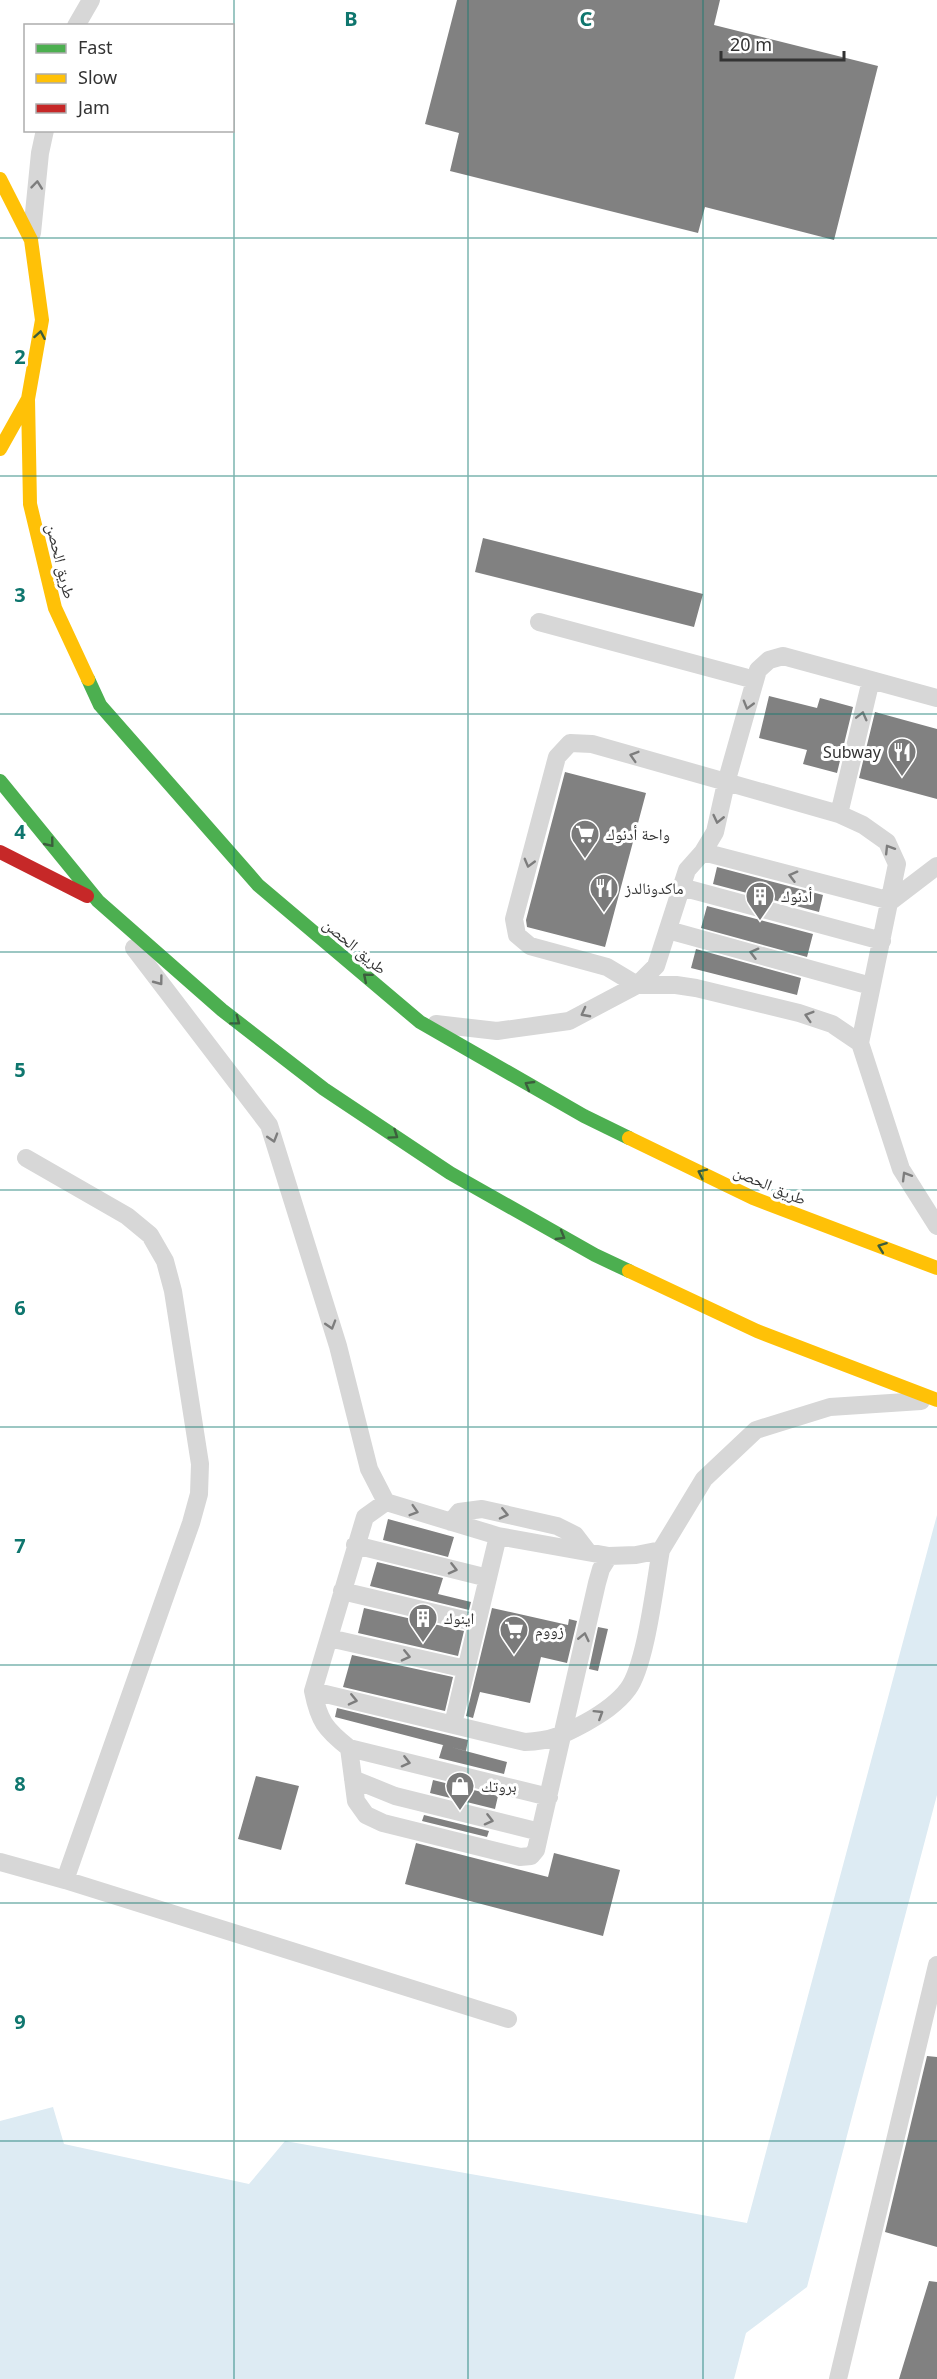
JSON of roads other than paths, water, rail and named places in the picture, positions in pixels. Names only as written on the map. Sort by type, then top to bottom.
[{"type":"main road","points":[[0,179],[31,240],[42,320],[28,399],[0,449]]},
{"type":"main road","name":"طريق الحصن","points":[[28,399],[30,504],[55,608],[100,705],[258,885],[420,1022],[584,1116],[753,1198],[937,1268]]},
{"type":"main road","points":[[0,781],[98,901],[222,1010],[324,1089],[450,1173],[595,1255],[746,1326],[937,1400]]},
{"type":"main road","points":[[0,852],[98,901]]},
{"type":"lane","points":[[77,24],[91,0]]},
{"type":"lane","points":[[31,240],[40,153],[45,132]]},
{"type":"lane","points":[[539,622],[755,681]]},
{"type":"lane","points":[[420,1022],[497,1031],[569,1021],[637,985],[656,966],[687,870],[703,852],[715,832],[726,783],[758,670],[769,660],[783,656],[937,698]]},
{"type":"lane","points":[[839,814],[871,680]]},
{"type":"lane","points":[[860,1043],[832,1024],[799,1013],[696,988],[676,985],[637,985],[608,967],[530,946],[517,935],[514,919],[557,757],[570,743],[592,744],[839,814],[863,825],[887,842],[897,864],[860,1043],[901,1169],[937,1226]]},
{"type":"lane","points":[[703,852],[891,901]]},
{"type":"lane","points":[[891,901],[937,866]]},
{"type":"lane","points":[[681,887],[882,941]]},
{"type":"lane","points":[[98,901],[269,1125],[338,1346],[369,1469],[386,1502],[498,1536],[609,1556],[636,1556],[661,1550]]},
{"type":"lane","points":[[668,930],[871,986]]},
{"type":"lane","points":[[26,1158],[128,1216],[150,1235],[165,1261],[173,1291],[200,1464],[199,1494],[191,1523],[65,1880]]},
{"type":"lane","points":[[313,1691],[525,1742],[546,1742],[562,1736],[606,1711],[629,1688],[640,1663],[661,1550],[704,1479],[756,1430],[830,1407],[937,1400]]},
{"type":"lane","points":[[386,1502],[365,1517],[313,1691],[317,1710],[328,1731],[349,1748],[549,1797]]},
{"type":"lane","points":[[451,1522],[459,1512],[482,1509],[557,1526],[575,1535],[588,1552]]},
{"type":"lane","points":[[453,1724],[498,1536]]},
{"type":"lane","points":[[355,1545],[488,1578]]},
{"type":"lane","points":[[349,1748],[356,1801],[366,1815],[383,1823],[520,1857],[531,1856],[536,1850],[549,1797],[597,1583],[609,1556]]},
{"type":"lane","points":[[342,1591],[477,1623]]},
{"type":"lane","points":[[329,1638],[466,1669]]},
{"type":"lane","points":[[353,1779],[395,1796],[540,1832]]},
{"type":"lane","points":[[0,1862],[65,1880],[508,2019]]},
{"type":"lane","points":[[838,2379],[937,1965]]},
{"type":"place","name":"Subway","points":[[902,778]]},
{"type":"place","name":"واحة أدنوك","points":[[585,860]]},
{"type":"place","name":"ماكدونالدز","points":[[604,914]]},
{"type":"place","name":"أدنوك","points":[[760,922]]},
{"type":"place","name":"اينوك","points":[[423,1644]]},
{"type":"place","name":"زووم","points":[[514,1656]]},
{"type":"place","name":"بروتك","points":[[460,1812]]}]
